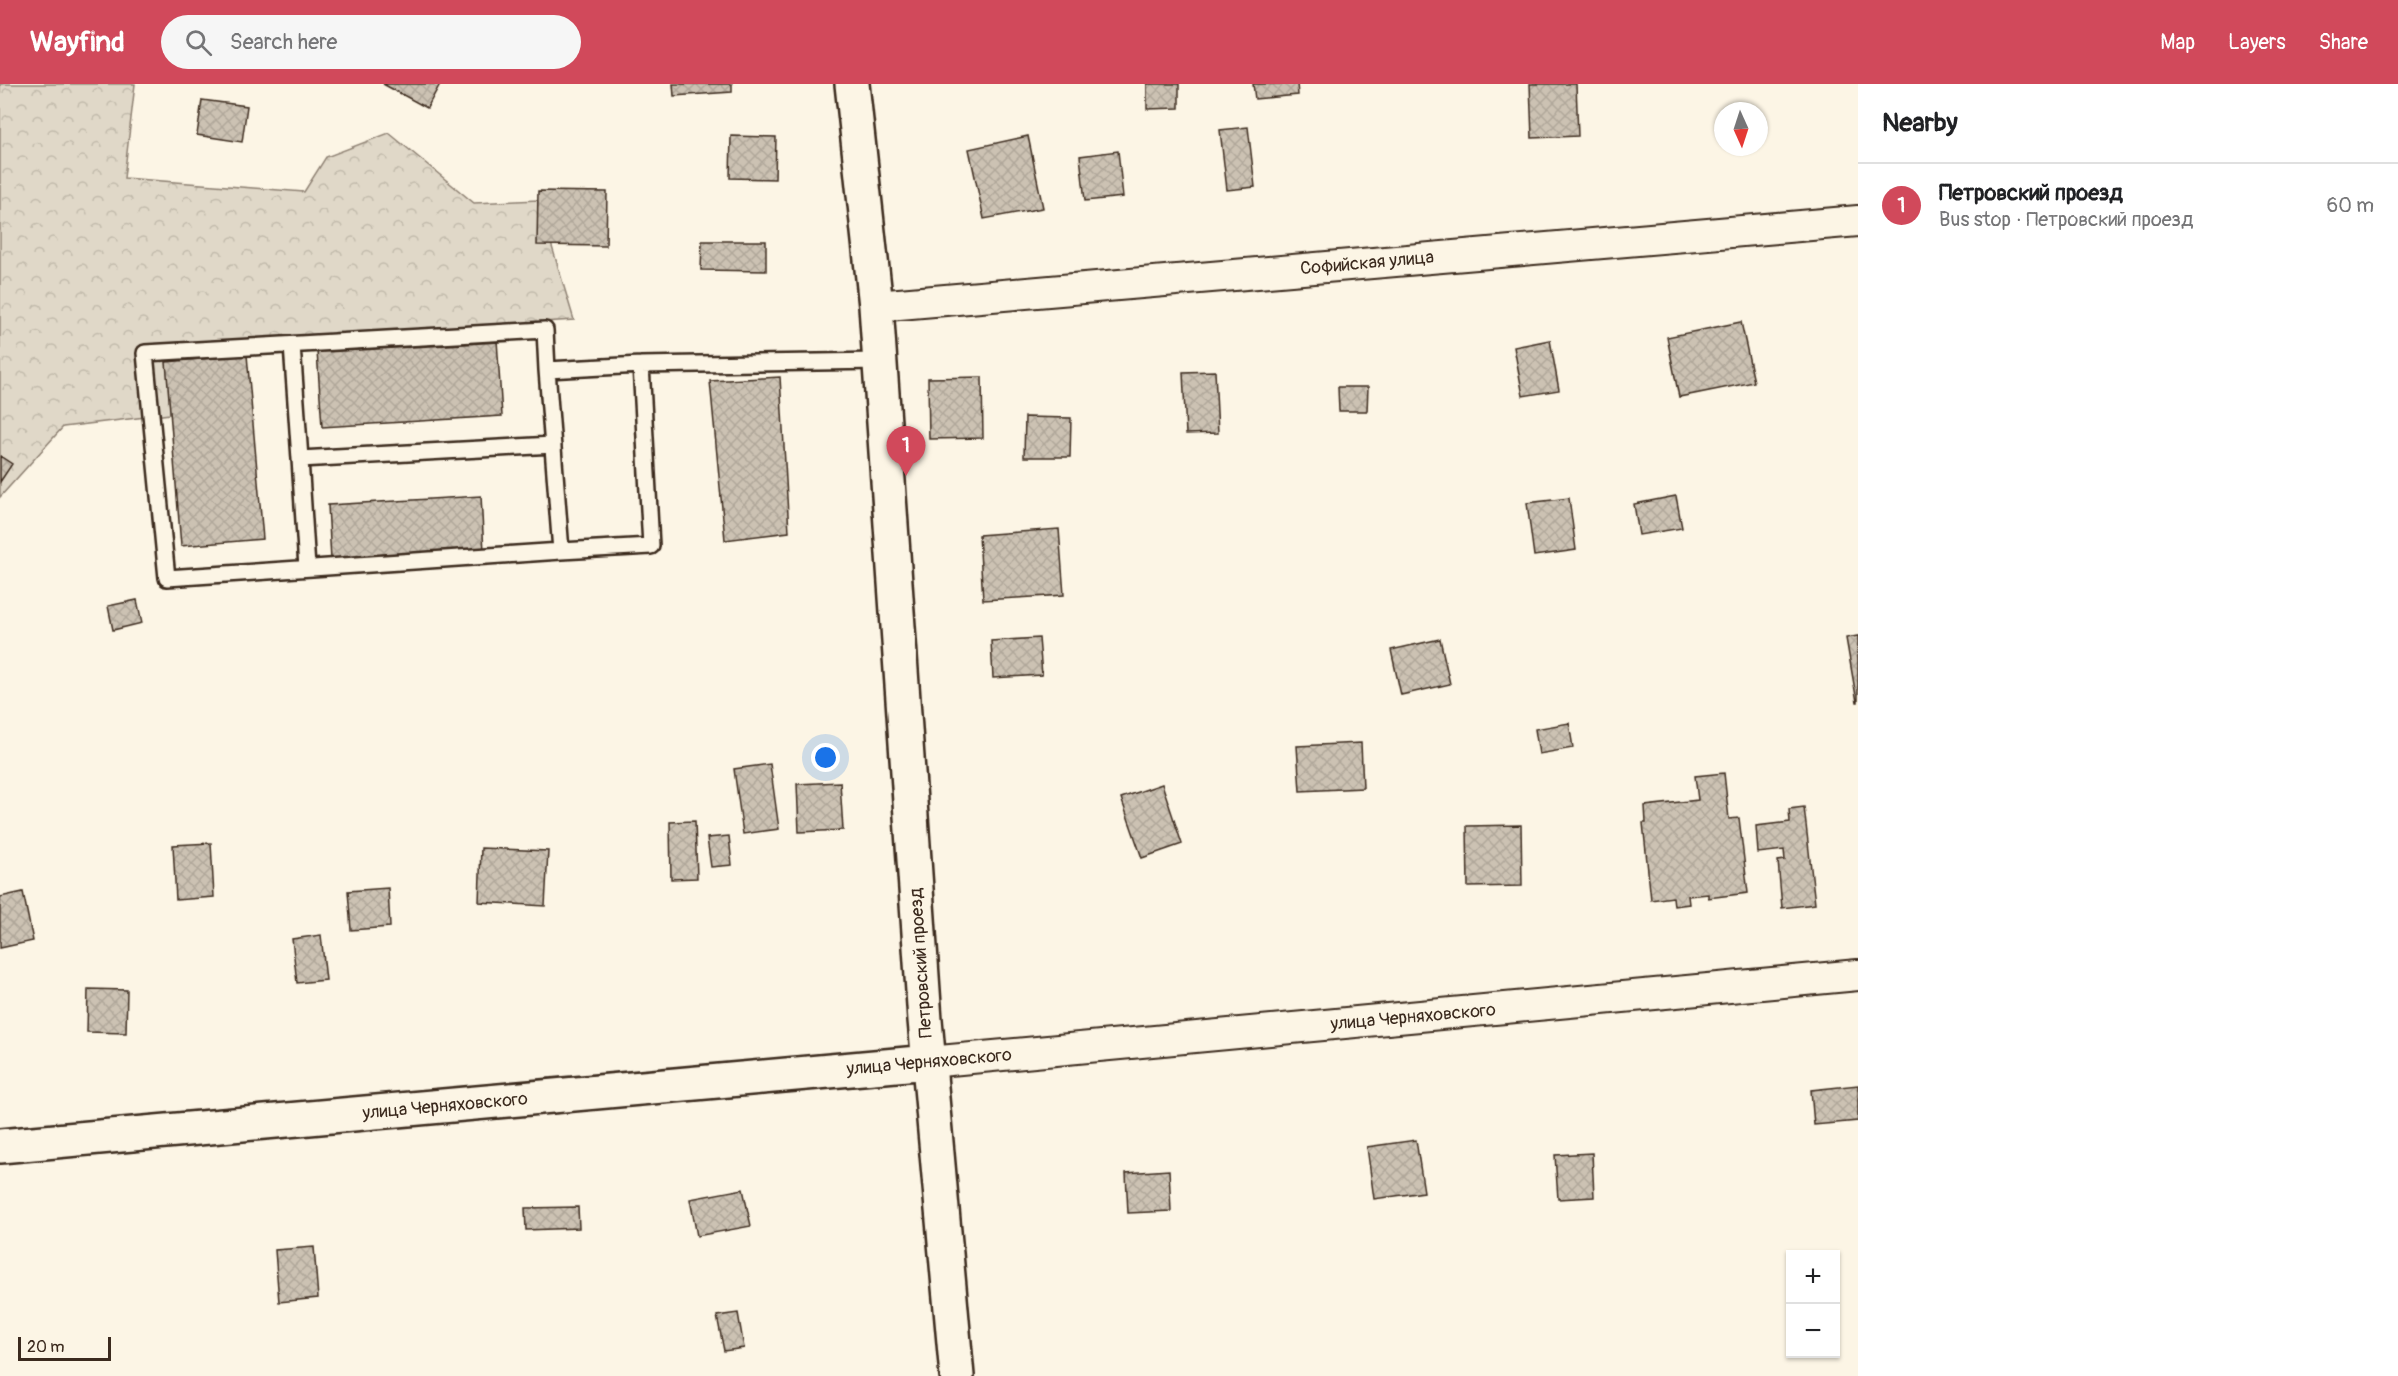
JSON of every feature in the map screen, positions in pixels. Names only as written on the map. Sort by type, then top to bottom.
[{"type":"street","name":"Петровский проезд","points":[[852,84],[876,306],[929,1062],[957,1376]]},
{"type":"street","name":"Софийская улица","points":[[876,306],[1858,221]]},
{"type":"street","name":"улица Черняховского","points":[[0,1146],[1858,975]]},
{"type":"lane","points":[[561,551],[545,330],[145,353],[167,578],[651,546],[641,365]]},
{"type":"lane","points":[[292,345],[307,568]]},
{"type":"lane","points":[[548,370],[641,365],[880,361]]},
{"type":"lane","points":[[300,459],[553,445]]},
{"type":"green space","points":[[0,84],[135,84],[124,178],[304,192],[326,157],[389,133],[474,203],[538,200],[574,320],[179,344],[170,414],[63,427],[0,497]]},
{"type":"building","points":[[383,84],[440,84],[427,108]]},
{"type":"building","points":[[673,84],[732,84],[732,92],[674,96]]},
{"type":"building","points":[[1147,84],[1179,84],[1179,108],[1147,109]]},
{"type":"building","points":[[1253,84],[1297,84],[1298,95],[1255,99]]},
{"type":"building","points":[[1530,84],[1576,84],[1578,136],[1532,138]]},
{"type":"building","points":[[202,100],[247,106],[242,142],[197,135]]},
{"type":"building","points":[[1248,127],[1255,187],[1227,190],[1220,130]]},
{"type":"building","points":[[731,136],[776,137],[775,179],[730,178]]},
{"type":"building","points":[[1028,136],[1043,208],[984,219],[969,149]]},
{"type":"building","points":[[1118,151],[1123,197],[1085,201],[1080,156]]},
{"type":"building","points":[[538,191],[607,192],[606,246],[537,245]]},
{"type":"building","points":[[702,241],[766,241],[766,271],[701,270]]},
{"type":"building","points":[[1741,322],[1754,382],[1679,397],[1667,337]]},
{"type":"building","points":[[497,340],[502,416],[322,427],[317,351]]},
{"type":"building","points":[[1550,340],[1559,390],[1523,396],[1514,347]]},
{"type":"building","points":[[247,355],[263,539],[181,546],[166,362]]},
{"type":"building","points":[[1215,371],[1218,433],[1186,434],[1183,372]]},
{"type":"building","points":[[780,377],[789,532],[725,540],[710,381]]},
{"type":"building","points":[[982,377],[983,438],[929,439],[928,378]]},
{"type":"building","points":[[1338,387],[1368,387],[1367,411],[1339,411]]},
{"type":"building","points":[[1025,417],[1071,418],[1070,457],[1024,457]]},
{"type":"building","points":[[0,456],[12,464],[0,482]]},
{"type":"building","points":[[481,496],[484,552],[331,560],[328,505]]},
{"type":"building","points":[[1676,496],[1682,528],[1639,535],[1634,504]]},
{"type":"building","points":[[1569,498],[1576,550],[1534,556],[1527,503]]},
{"type":"building","points":[[1059,529],[1064,595],[983,600],[979,535]]},
{"type":"building","points":[[137,600],[142,623],[113,630],[108,606]]},
{"type":"building","points":[[1858,636],[1858,702],[1857,702],[1846,638]]},
{"type":"building","points":[[1039,638],[1042,675],[993,678],[991,641]]},
{"type":"building","points":[[1440,639],[1450,684],[1401,695],[1391,650]]},
{"type":"building","points":[[1569,723],[1573,748],[1539,754],[1535,729]]},
{"type":"building","points":[[1361,743],[1363,788],[1300,791],[1297,746]]},
{"type":"building","points":[[770,764],[779,829],[743,834],[734,769]]},
{"type":"building","points":[[1724,773],[1729,819],[1739,818],[1748,893],[1708,898],[1708,894],[1688,896],[1689,904],[1674,906],[1673,897],[1651,900],[1643,823],[1646,823],[1645,806],[1698,800],[1695,776]]},
{"type":"building","points":[[840,782],[843,830],[799,832],[797,784]]},
{"type":"building","points":[[1162,784],[1182,844],[1142,858],[1121,798]]},
{"type":"building","points":[[1804,807],[1815,904],[1782,908],[1778,861],[1785,860],[1784,850],[1758,853],[1756,826],[1790,822],[1789,809]]},
{"type":"building","points":[[695,821],[697,878],[671,879],[670,822]]},
{"type":"building","points":[[1521,825],[1522,886],[1468,887],[1467,826]]},
{"type":"building","points":[[729,836],[732,865],[711,867],[707,838]]},
{"type":"building","points":[[211,843],[214,897],[176,900],[173,845]]},
{"type":"building","points":[[481,848],[548,851],[545,906],[479,902]]},
{"type":"building","points":[[388,888],[390,927],[351,930],[348,891]]},
{"type":"building","points":[[23,892],[33,941],[0,948],[0,897]]},
{"type":"building","points":[[321,935],[326,980],[297,983],[292,939]]},
{"type":"building","points":[[88,989],[127,990],[126,1033],[87,1032]]},
{"type":"building","points":[[1858,1085],[1858,1121],[1814,1125],[1811,1090]]},
{"type":"building","points":[[1416,1140],[1424,1192],[1374,1199],[1367,1147]]},
{"type":"building","points":[[1592,1153],[1594,1197],[1558,1199],[1555,1155]]},
{"type":"building","points":[[1169,1170],[1171,1211],[1128,1213],[1126,1173]]},
{"type":"building","points":[[743,1189],[751,1226],[697,1236],[690,1199]]},
{"type":"building","points":[[578,1207],[579,1228],[526,1230],[525,1208]]},
{"type":"building","points":[[314,1247],[318,1298],[279,1302],[275,1250]]},
{"type":"building","points":[[738,1313],[744,1348],[724,1351],[717,1316]]},
{"type":"place","name":"Петровский проезд","points":[[906,476]]}]
